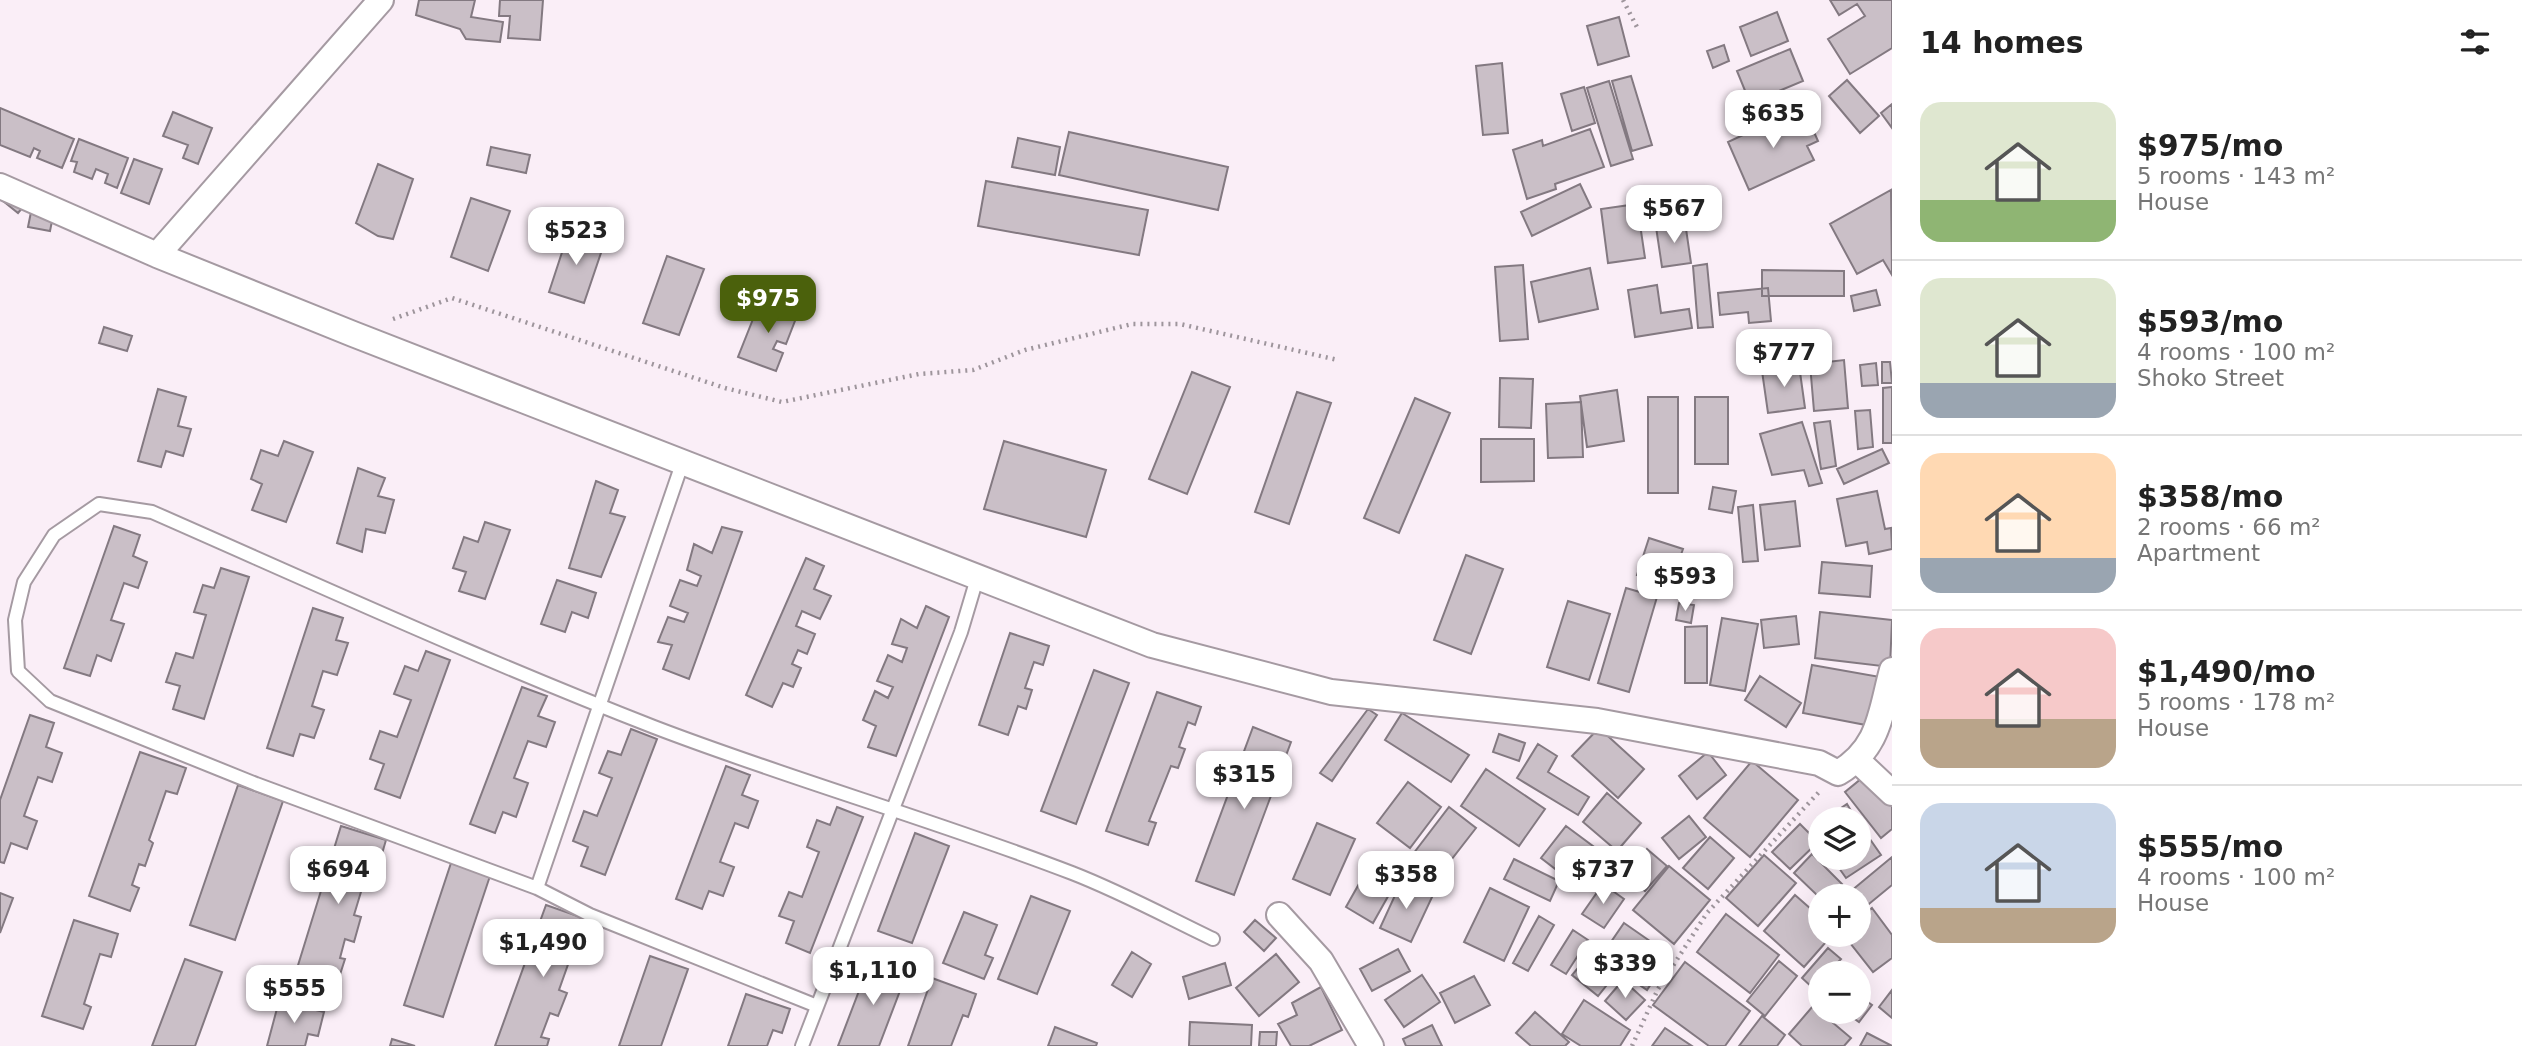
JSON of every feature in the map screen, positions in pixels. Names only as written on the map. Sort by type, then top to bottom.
[{"type":"street","points":[[157,255],[381,0]]},
{"type":"street","points":[[0,186],[157,255],[353,334],[978,574],[1152,645],[1331,692],[1597,721],[1819,763],[1838,773],[1858,761],[1871,744],[1892,670]]},
{"type":"street","points":[[1858,761],[1892,793]]},
{"type":"street","points":[[1279,915],[1321,961],[1371,1046]]},
{"type":"lane","points":[[537,888],[683,461]]},
{"type":"lane","points":[[817,1006],[590,915],[537,888],[341,813],[256,784],[50,701],[18,671],[15,620],[24,582],[54,535],[99,504],[152,512],[475,654],[601,706],[747,761],[1074,874],[1213,939]]},
{"type":"lane","points":[[802,1046],[961,632],[978,574]]},
{"type":"path","points":[[1623,0],[1639,31]]},
{"type":"path","points":[[353,334],[452,298],[699,379],[782,402],[919,374],[972,370],[1025,350],[1132,324],[1180,324],[1338,360]]},
{"type":"path","points":[[1632,1046],[1658,989],[1707,913],[1820,791],[1819,763]]},
{"type":"building","points":[[419,0],[475,0],[471,17],[503,22],[500,42],[466,39],[460,29],[416,15]]},
{"type":"building","points":[[500,0],[543,0],[540,40],[508,38],[510,16],[499,16]]},
{"type":"building","points":[[1830,0],[1892,0],[1892,48],[1850,74],[1828,39],[1865,16],[1857,4],[1839,15]]},
{"type":"building","points":[[1777,12],[1788,41],[1751,56],[1740,27]]},
{"type":"building","points":[[1619,17],[1629,56],[1598,65],[1587,26]]},
{"type":"building","points":[[1724,45],[1729,61],[1713,68],[1707,51]]},
{"type":"building","points":[[1790,49],[1803,81],[1750,103],[1737,71]]},
{"type":"building","points":[[1502,63],[1508,133],[1483,135],[1476,66]]},
{"type":"building","points":[[1631,76],[1652,145],[1632,151],[1612,81]]},
{"type":"building","points":[[1847,80],[1879,116],[1860,133],[1829,96]]},
{"type":"building","points":[[1609,81],[1633,159],[1611,166],[1587,88]]},
{"type":"building","points":[[1584,87],[1595,123],[1572,131],[1561,94]]},
{"type":"building","points":[[1892,104],[1892,128],[1881,113]]},
{"type":"building","points":[[0,108],[74,139],[62,168],[37,158],[40,151],[34,148],[30,157],[0,145]]},
{"type":"building","points":[[173,112],[212,128],[198,164],[183,158],[188,145],[163,136]]},
{"type":"building","points":[[1792,112],[1799,128],[1810,123],[1818,141],[1807,146],[1814,160],[1749,190],[1728,142]]},
{"type":"building","points":[[1590,129],[1604,167],[1555,184],[1556,189],[1527,199],[1513,150],[1542,140],[1543,146]]},
{"type":"building","points":[[1069,132],[1228,167],[1218,210],[1059,175]]},
{"type":"building","points":[[1018,138],[1060,147],[1055,175],[1012,167]]},
{"type":"building","points":[[79,139],[128,158],[117,188],[105,183],[108,174],[96,169],[92,179],[74,172],[77,162],[71,161]]},
{"type":"building","points":[[491,147],[530,155],[526,173],[487,165]]},
{"type":"building","points":[[134,159],[162,169],[149,204],[121,193]]},
{"type":"building","points":[[378,164],[413,179],[393,239],[378,236],[356,223]]},
{"type":"building","points":[[986,181],[1148,210],[1139,255],[978,226]]},
{"type":"building","points":[[1580,184],[1591,207],[1532,236],[1521,212]]},
{"type":"building","points":[[1891,190],[1892,275],[1883,260],[1857,274],[1830,224]]},
{"type":"building","points":[[471,198],[510,211],[488,271],[451,257]]},
{"type":"building","points":[[3,201],[23,207],[18,213]]},
{"type":"building","points":[[1637,204],[1645,258],[1608,263],[1601,209]]},
{"type":"building","points":[[31,212],[53,216],[50,231],[28,227]]},
{"type":"building","points":[[1685,222],[1691,263],[1662,267],[1656,227]]},
{"type":"building","points":[[569,231],[604,244],[584,303],[549,292]]},
{"type":"building","points":[[667,256],[704,269],[679,335],[643,323]]},
{"type":"building","points":[[1707,264],[1713,327],[1698,328],[1693,266]]},
{"type":"building","points":[[1523,265],[1528,339],[1500,341],[1495,267]]},
{"type":"building","points":[[1590,268],[1598,309],[1539,322],[1531,282]]},
{"type":"building","points":[[1762,270],[1844,271],[1844,296],[1762,296]]},
{"type":"building","points":[[1657,285],[1661,313],[1689,309],[1692,328],[1635,337],[1628,290]]},
{"type":"building","points":[[1768,288],[1771,321],[1749,323],[1748,312],[1720,315],[1718,293]]},
{"type":"building","points":[[1876,290],[1880,305],[1854,311],[1851,296]]},
{"type":"building","points":[[761,299],[798,313],[786,344],[777,341],[773,349],[783,353],[776,371],[738,357]]},
{"type":"building","points":[[104,327],[132,336],[127,351],[99,343]]},
{"type":"building","points":[[1844,360],[1848,408],[1814,411],[1810,364]]},
{"type":"building","points":[[1882,362],[1890,362],[1892,383],[1882,383]]},
{"type":"building","points":[[1876,363],[1878,385],[1862,386],[1860,365]]},
{"type":"building","points":[[1799,365],[1805,408],[1768,413],[1762,371]]},
{"type":"building","points":[[1192,372],[1230,387],[1187,494],[1149,479]]},
{"type":"building","points":[[1500,378],[1533,379],[1531,428],[1499,427]]},
{"type":"building","points":[[1892,387],[1892,443],[1883,443],[1883,388]]},
{"type":"building","points":[[158,389],[186,397],[178,426],[191,429],[183,456],[166,451],[161,467],[138,461]]},
{"type":"building","points":[[1617,390],[1624,441],[1587,447],[1580,396]]},
{"type":"building","points":[[1297,392],[1331,403],[1289,524],[1255,512]]},
{"type":"building","points":[[1648,397],[1678,397],[1678,493],[1648,493]]},
{"type":"building","points":[[1695,397],[1728,397],[1728,464],[1695,464]]},
{"type":"building","points":[[1415,398],[1450,413],[1399,533],[1364,518]]},
{"type":"building","points":[[1581,402],[1583,457],[1548,458],[1546,404]]},
{"type":"building","points":[[1870,410],[1873,447],[1858,449],[1855,411]]},
{"type":"building","points":[[1830,421],[1836,466],[1821,469],[1814,423]]},
{"type":"building","points":[[1802,422],[1822,483],[1809,486],[1804,470],[1772,475],[1760,434]]},
{"type":"building","points":[[1481,439],[1534,439],[1534,481],[1481,482]]},
{"type":"building","points":[[284,441],[313,452],[286,522],[252,510],[262,484],[251,479],[261,450],[278,456]]},
{"type":"building","points":[[1004,441],[1106,470],[1086,537],[984,509]]},
{"type":"building","points":[[1882,449],[1889,463],[1844,484],[1837,469]]},
{"type":"building","points":[[358,468],[385,478],[378,496],[394,500],[385,533],[366,529],[362,552],[337,543]]},
{"type":"building","points":[[596,481],[618,490],[610,513],[625,517],[601,577],[569,568]]},
{"type":"building","points":[[1713,487],[1736,491],[1732,513],[1709,509]]},
{"type":"building","points":[[1877,491],[1885,529],[1891,528],[1892,549],[1869,554],[1867,542],[1846,546],[1837,499]]},
{"type":"building","points":[[1795,501],[1800,546],[1765,550],[1760,505]]},
{"type":"building","points":[[1753,505],[1758,561],[1743,562],[1738,507]]},
{"type":"building","points":[[485,522],[510,530],[485,599],[459,591],[466,572],[453,568],[464,537],[478,542]]},
{"type":"building","points":[[114,526],[140,535],[133,556],[147,562],[138,588],[124,583],[111,620],[124,624],[111,661],[97,655],[90,676],[64,668]]},
{"type":"building","points":[[722,527],[742,532],[689,679],[663,669],[672,645],[658,642],[668,617],[684,622],[688,613],[670,606],[680,580],[697,586],[701,576],[687,570],[694,544],[712,553]]},
{"type":"building","points":[[1649,538],[1683,549],[1670,586],[1637,575]]},
{"type":"building","points":[[1466,555],[1503,569],[1471,654],[1434,640]]},
{"type":"building","points":[[806,558],[824,566],[814,589],[831,596],[820,619],[802,611],[796,626],[815,634],[807,654],[798,650],[792,664],[801,668],[793,687],[783,683],[772,707],[746,695]]},
{"type":"building","points":[[1822,562],[1872,566],[1870,597],[1819,593]]},
{"type":"building","points":[[221,568],[249,577],[204,719],[173,709],[180,686],[166,682],[176,653],[193,658],[206,615],[194,612],[203,585],[214,588]]},
{"type":"building","points":[[557,580],[596,593],[588,618],[572,612],[565,632],[541,624]]},
{"type":"building","points":[[1626,588],[1657,597],[1629,692],[1598,683]]},
{"type":"building","points":[[1568,601],[1610,614],[1589,680],[1547,667]]},
{"type":"building","points":[[1679,603],[1694,605],[1691,623],[1676,620]]},
{"type":"building","points":[[926,606],[949,617],[896,756],[868,747],[876,726],[863,720],[875,691],[888,698],[893,687],[877,681],[888,655],[902,662],[907,648],[892,644],[901,619],[917,628]]},
{"type":"building","points":[[313,608],[343,618],[336,640],[348,643],[337,675],[323,671],[312,706],[324,710],[314,738],[300,734],[293,756],[267,748]]},
{"type":"building","points":[[1820,612],[1892,620],[1890,667],[1815,658]]},
{"type":"building","points":[[1796,616],[1799,644],[1764,648],[1761,620]]},
{"type":"building","points":[[1722,618],[1758,624],[1745,691],[1710,685]]},
{"type":"building","points":[[1707,626],[1707,683],[1685,683],[1685,627]]},
{"type":"building","points":[[1010,633],[1049,646],[1043,665],[1034,662],[1025,688],[1032,690],[1026,709],[1018,706],[1008,735],[979,725]]},
{"type":"building","points":[[426,651],[450,660],[400,798],[375,789],[384,764],[370,759],[380,731],[397,737],[411,700],[394,694],[405,666],[418,671]]},
{"type":"building","points":[[1812,665],[1880,677],[1871,726],[1803,713]]},
{"type":"building","points":[[1094,670],[1129,683],[1076,824],[1041,811]]},
{"type":"building","points":[[1760,676],[1801,703],[1786,727],[1745,700]]},
{"type":"building","points":[[522,687],[547,696],[538,716],[555,722],[546,747],[528,741],[514,778],[528,783],[516,817],[503,812],[495,833],[470,824]]},
{"type":"building","points":[[1157,692],[1201,707],[1195,725],[1188,722],[1179,747],[1185,749],[1178,768],[1171,766],[1149,821],[1156,823],[1148,845],[1106,831]]},
{"type":"building","points":[[1368,709],[1377,715],[1332,781],[1320,773]]},
{"type":"building","points":[[1402,713],[1469,755],[1451,782],[1385,740]]},
{"type":"building","points":[[30,715],[54,723],[46,747],[62,753],[52,782],[38,777],[24,816],[37,821],[27,849],[11,843],[4,863],[0,862],[0,800]]},
{"type":"building","points":[[1253,727],[1291,742],[1234,895],[1196,881]]},
{"type":"building","points":[[1599,728],[1644,769],[1618,798],[1572,756]]},
{"type":"building","points":[[631,729],[657,739],[605,875],[581,866],[588,847],[573,841],[584,811],[597,816],[612,778],[599,773],[608,751],[621,755]]},
{"type":"building","points":[[1499,734],[1525,743],[1519,761],[1493,752]]},
{"type":"building","points":[[1538,744],[1557,756],[1548,772],[1589,797],[1578,815],[1517,778]]},
{"type":"building","points":[[140,752],[186,768],[177,794],[166,791],[149,840],[153,843],[145,866],[139,864],[132,885],[139,888],[130,911],[89,896]]},
{"type":"building","points":[[1708,752],[1726,775],[1697,799],[1679,776]]},
{"type":"building","points":[[1752,761],[1798,800],[1750,857],[1704,818]]},
{"type":"building","points":[[726,766],[750,775],[742,795],[758,801],[748,828],[735,823],[720,862],[734,867],[723,896],[709,891],[702,909],[676,899]]},
{"type":"building","points":[[1486,769],[1545,809],[1519,846],[1461,806]]},
{"type":"building","points":[[1867,774],[1892,806],[1892,829],[1881,838],[1871,825],[1871,807],[1857,807],[1845,792]]},
{"type":"building","points":[[1408,782],[1441,807],[1410,848],[1377,823]]},
{"type":"building","points":[[238,785],[283,801],[235,940],[190,925]]},
{"type":"building","points":[[1607,793],[1641,823],[1617,851],[1583,822]]},
{"type":"building","points":[[837,807],[863,817],[810,953],[786,943],[794,921],[779,916],[789,892],[802,897],[819,852],[807,847],[817,820],[830,825]]},
{"type":"building","points":[[1449,807],[1476,828],[1437,878],[1410,858]]},
{"type":"building","points":[[1689,816],[1706,837],[1679,859],[1662,838]]},
{"type":"building","points":[[1317,823],[1355,839],[1330,895],[1293,879]]},
{"type":"building","points":[[1800,824],[1808,832],[1808,852],[1790,869],[1772,852]]},
{"type":"building","points":[[341,826],[386,840],[379,864],[370,862],[354,915],[361,917],[354,942],[345,939],[340,958],[345,959],[336,987],[295,975]]},
{"type":"building","points":[[1566,826],[1605,855],[1580,888],[1541,858]]},
{"type":"building","points":[[915,833],[949,846],[912,943],[878,931]]},
{"type":"building","points":[[1710,837],[1734,858],[1708,889],[1683,868]]},
{"type":"building","points":[[1871,841],[1881,855],[1871,862]]},
{"type":"building","points":[[1647,849],[1667,866],[1645,891],[1625,874]]},
{"type":"building","points":[[1764,855],[1796,883],[1758,926],[1726,898]]},
{"type":"building","points":[[1892,857],[1892,885],[1871,902],[1871,884],[1859,884]]},
{"type":"building","points":[[1808,858],[1808,870],[1828,870],[1842,884],[1808,884],[1808,886],[1794,873]]},
{"type":"building","points":[[1373,859],[1400,875],[1373,923],[1346,907]]},
{"type":"building","points":[[1514,859],[1559,881],[1550,901],[1504,879]]},
{"type":"building","points":[[451,863],[490,876],[443,1017],[404,1005]]},
{"type":"building","points":[[1669,866],[1710,900],[1674,944],[1633,910]]},
{"type":"building","points":[[1840,870],[1858,870],[1846,878]]},
{"type":"building","points":[[1402,880],[1433,895],[1411,942],[1380,928]]},
{"type":"building","points":[[1603,884],[1624,899],[1604,928],[1582,914]]},
{"type":"building","points":[[1490,888],[1529,907],[1504,961],[1464,942]]},
{"type":"building","points":[[0,893],[13,898],[0,933]]},
{"type":"building","points":[[1795,895],[1808,906],[1808,947],[1822,947],[1804,967],[1764,931]]},
{"type":"building","points":[[1031,896],[1070,911],[1037,994],[998,979]]},
{"type":"building","points":[[546,905],[592,921],[584,944],[576,942],[559,990],[567,993],[558,1016],[550,1013],[541,1037],[549,1039],[547,1046],[495,1046]]},
{"type":"building","points":[[1871,909],[1892,935],[1892,958],[1873,972],[1871,961],[1864,961],[1853,947],[1871,947]]},
{"type":"building","points":[[964,912],[997,925],[985,955],[993,958],[984,979],[943,963]]},
{"type":"building","points":[[1726,914],[1779,955],[1750,993],[1697,952]]},
{"type":"building","points":[[1539,916],[1554,925],[1528,971],[1513,963]]},
{"type":"building","points":[[74,920],[118,934],[111,957],[100,954],[84,1004],[91,1007],[83,1029],[42,1016]]},
{"type":"building","points":[[1255,920],[1276,938],[1264,951],[1244,932]]},
{"type":"building","points":[[1624,923],[1670,955],[1647,990],[1600,958]]},
{"type":"building","points":[[1573,930],[1588,940],[1566,974],[1551,965]]},
{"type":"building","points":[[1828,948],[1841,959],[1839,961],[1817,961]]},
{"type":"building","points":[[1398,949],[1410,971],[1372,991],[1360,969]]},
{"type":"building","points":[[1132,952],[1151,964],[1132,997],[1112,985]]},
{"type":"building","points":[[1276,954],[1299,982],[1259,1016],[1236,988]]},
{"type":"building","points":[[650,956],[688,969],[661,1046],[619,1046]]},
{"type":"building","points":[[1588,956],[1614,976],[1598,996],[1572,975]]},
{"type":"building","points":[[185,959],[222,972],[195,1046],[152,1046]]},
{"type":"building","points":[[1779,961],[1797,976],[1765,1016],[1747,1001]]},
{"type":"building","points":[[870,962],[906,975],[879,1046],[838,1046]]},
{"type":"building","points":[[1685,962],[1750,1011],[1725,1046],[1709,1046],[1653,1005]]},
{"type":"building","points":[[1225,963],[1231,985],[1189,999],[1183,977]]},
{"type":"building","points":[[1808,971],[1808,984],[1802,978]]},
{"type":"building","points":[[1422,975],[1440,1002],[1404,1027],[1385,1000]]},
{"type":"building","points":[[1474,976],[1490,1005],[1455,1023],[1440,993]]},
{"type":"building","points":[[932,978],[976,994],[968,1017],[963,1015],[951,1046],[908,1046]]},
{"type":"building","points":[[1623,980],[1645,1000],[1626,1020],[1605,1001]]},
{"type":"building","points":[[1321,987],[1342,1030],[1309,1046],[1291,1046],[1278,1024],[1297,1015],[1292,1003]]},
{"type":"building","points":[[1892,990],[1892,1018],[1879,1007]]},
{"type":"building","points":[[746,994],[790,1009],[782,1033],[773,1030],[767,1046],[728,1046]]},
{"type":"building","points":[[1584,1000],[1630,1030],[1620,1046],[1581,1046],[1562,1034]]},
{"type":"building","points":[[279,1001],[324,1012],[318,1036],[308,1034],[305,1046],[267,1046]]},
{"type":"building","points":[[1535,1012],[1569,1042],[1565,1046],[1531,1046],[1516,1033]]},
{"type":"building","points":[[1808,1012],[1808,1024],[1834,1024],[1851,1038],[1844,1046],[1802,1046],[1789,1034]]},
{"type":"building","points":[[1762,1016],[1785,1035],[1777,1046],[1739,1046]]},
{"type":"building","points":[[1190,1022],[1252,1025],[1251,1046],[1189,1046]]},
{"type":"building","points":[[1432,1025],[1442,1046],[1406,1046],[1403,1039]]},
{"type":"building","points":[[1055,1027],[1097,1043],[1096,1046],[1048,1046]]},
{"type":"building","points":[[1665,1028],[1692,1046],[1652,1046]]},
{"type":"building","points":[[1260,1032],[1277,1032],[1276,1046],[1259,1046]]},
{"type":"building","points":[[1867,1033],[1892,1046],[1860,1046]]},
{"type":"building","points":[[392,1039],[415,1046],[390,1046]]}]
